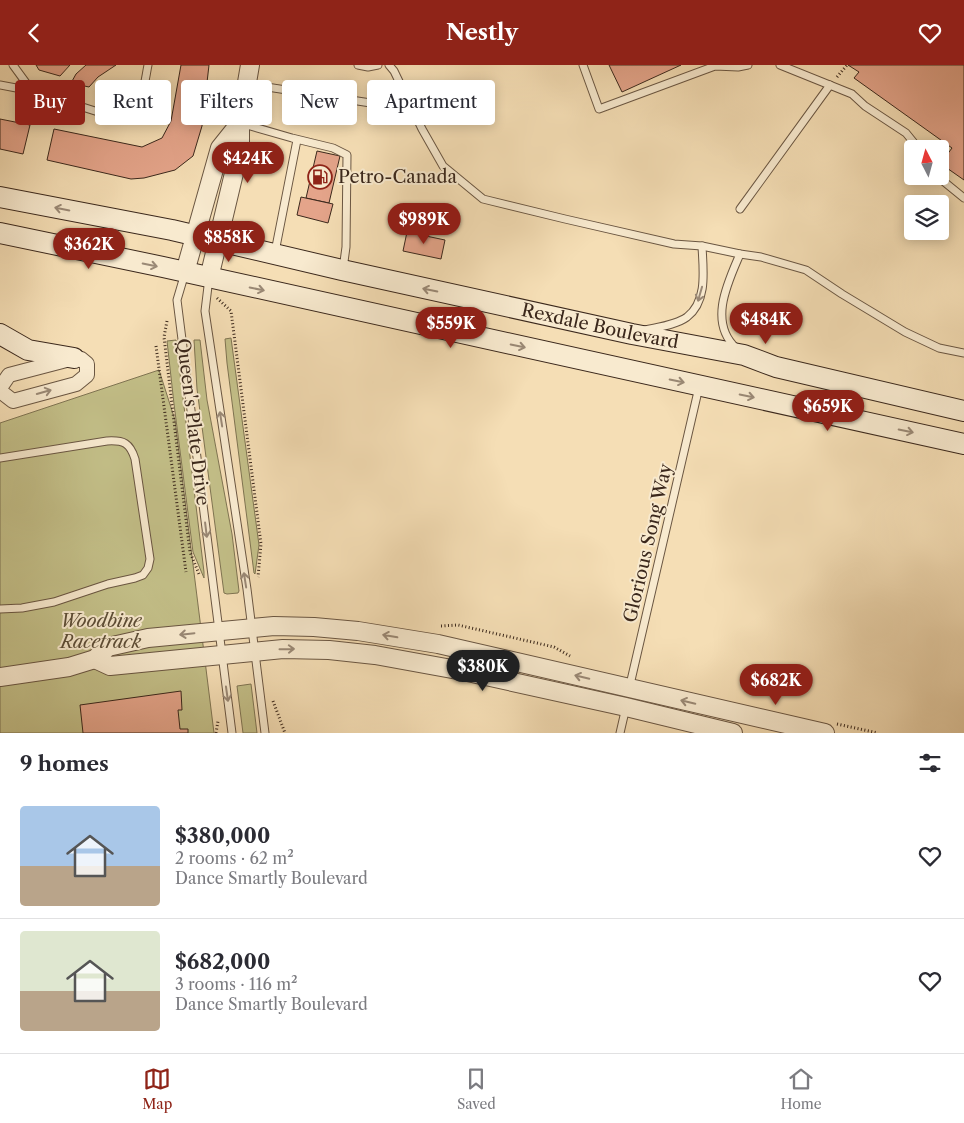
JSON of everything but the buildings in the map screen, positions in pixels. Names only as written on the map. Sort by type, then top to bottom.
[{"type":"main road","name":"Rexdale Boulevard","points":[[0,197],[195,236],[632,334],[744,355],[776,367],[964,411]]},
{"type":"main road","name":"Rexdale Boulevard","points":[[0,233],[185,273],[208,284],[700,386],[964,444]]},
{"type":"main road","points":[[0,334],[28,350],[74,358]]},
{"type":"street","name":"Queen's Plate Drive","points":[[247,80],[250,65]]},
{"type":"street","name":"Queen's Plate Drive","points":[[185,273],[220,148],[238,125]]},
{"type":"street","name":"Queen's Plate Drive","points":[[208,284],[240,148],[240,125]]},
{"type":"street","points":[[74,358],[82,359],[88,370],[84,379],[76,383],[13,401],[0,389],[9,375],[74,358]]},
{"type":"street","points":[[0,677],[68,667],[96,659],[108,647],[148,638],[274,626],[358,631],[447,646],[824,733]]},
{"type":"street","points":[[96,659],[110,666],[287,648],[375,655],[463,671],[733,733]]},
{"type":"lane","points":[[13,65],[23,80]]},
{"type":"lane","points":[[85,108],[114,117],[124,118],[132,115],[138,108],[148,65]]},
{"type":"lane","points":[[358,65],[368,67],[378,65]]},
{"type":"lane","points":[[389,65],[398,80]]},
{"type":"lane","points":[[583,65],[599,109],[715,66],[738,67],[748,65]]},
{"type":"lane","points":[[780,65],[852,94],[865,106],[906,133],[912,140]]},
{"type":"lane","points":[[0,85],[15,88]]},
{"type":"lane","points":[[740,209],[830,85]]},
{"type":"lane","points":[[272,87],[367,101]]},
{"type":"lane","points":[[247,125],[297,140],[333,148],[348,155],[346,247],[342,270]]},
{"type":"lane","points":[[421,125],[442,166],[482,199],[674,244],[702,246],[761,257],[806,270],[905,332],[939,348],[964,353]]},
{"type":"lane","points":[[275,254],[297,140]]},
{"type":"lane","points":[[948,185],[964,198]]},
{"type":"lane","points":[[632,334],[672,323],[686,317],[694,309],[700,297],[704,275],[702,246]]},
{"type":"lane","points":[[740,254],[725,289],[721,311],[731,343],[744,355]]},
{"type":"lane","name":"Queen's Plate Drive","points":[[185,273],[177,300],[232,733]]},
{"type":"lane","name":"Queen's Plate Drive","points":[[208,284],[205,311],[265,733]]},
{"type":"lane","name":"Glorious Song Way","points":[[620,733],[700,386]]},
{"type":"lane","points":[[0,458],[107,441],[126,443],[132,448],[135,459],[150,559],[148,568],[143,575],[108,584],[54,602],[0,609]]},
{"type":"path","points":[[208,284],[231,311],[261,544],[258,584]]},
{"type":"path","points":[[177,300],[168,314],[164,337],[166,363],[190,552],[202,582]]},
{"type":"path","points":[[156,346],[186,572]]},
{"type":"path","points":[[271,696],[285,733]]},
{"type":"green space","points":[[231,338],[259,545],[255,574],[227,363],[225,339]]},
{"type":"green space","points":[[176,340],[204,578],[193,552],[174,404],[167,341]]},
{"type":"green space","points":[[194,340],[200,340],[207,400],[232,534],[238,593],[224,593],[197,389]]},
{"type":"green space","name":"Woodbine Racetrack","points":[[159,370],[175,420],[214,733],[0,733],[0,423]]},
{"type":"green space","points":[[251,684],[257,733],[243,733],[237,686]]},
{"type":"place","name":"Petro-Canada","points":[[320,177]]}]
